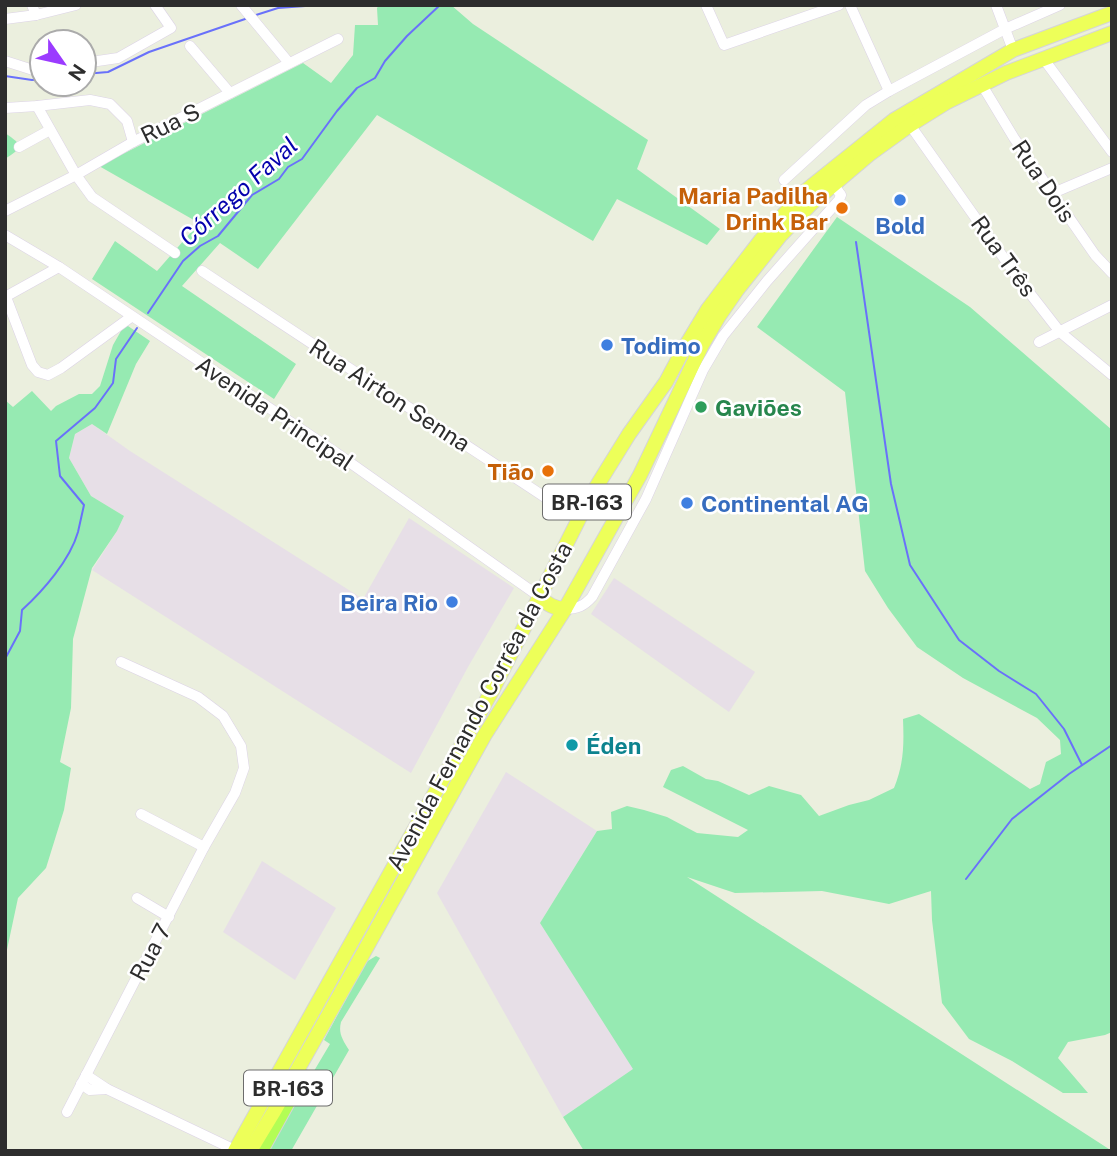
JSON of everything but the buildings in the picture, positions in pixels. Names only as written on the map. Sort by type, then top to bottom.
[{"type":"highway","name":"Avenida Fernando Corrêa da Costa","points":[[235,1151],[493,689],[590,497],[629,434],[666,382],[708,309],[761,240],[803,193],[894,120],[1013,50],[1112,13]]},
{"type":"highway","name":"Avenida Fernando Corrêa da Costa","points":[[250,1151],[484,736],[565,609],[640,475],[667,435],[702,345],[737,290],[780,236],[812,202],[910,125],[947,102],[1006,73],[1112,33]]},
{"type":"highway","points":[[590,497],[605,494],[616,503],[619,512]]},
{"type":"highway","points":[[540,597],[549,605],[565,609]]},
{"type":"main road","name":"Avenida Fernando Corrêa da Costa","points":[[262,1151],[289,1102],[323,1024]]},
{"type":"street","points":[[5,19],[34,10],[76,5]]},
{"type":"street","points":[[98,61],[118,58],[171,28],[155,5]]},
{"type":"street","points":[[706,5],[724,46],[839,5]]},
{"type":"street","points":[[850,5],[889,91]]},
{"type":"street","points":[[996,5],[1013,50]]},
{"type":"street","points":[[784,180],[866,106],[889,91],[1005,29],[1060,5]]},
{"type":"street","points":[[247,13],[289,63]]},
{"type":"street","name":"Rua S","points":[[5,211],[133,142],[338,39]]},
{"type":"street","points":[[190,46],[230,93]]},
{"type":"street","points":[[1043,58],[1112,152]]},
{"type":"street","points":[[5,61],[28,69]]},
{"type":"street","name":"Rua Dois","points":[[982,85],[1014,138],[1095,255],[1112,273]]},
{"type":"street","points":[[5,108],[90,100],[110,104],[127,121],[133,142]]},
{"type":"street","points":[[37,106],[76,175],[92,197],[175,253]]},
{"type":"street","name":"Rua Três","points":[[910,125],[1018,278],[1060,332],[1112,375]]},
{"type":"street","points":[[19,147],[50,130]]},
{"type":"street","points":[[1053,193],[1112,168]]},
{"type":"street","name":"Avenida Principal","points":[[5,234],[59,267],[335,453],[540,597]]},
{"type":"street","points":[[59,267],[6,297],[32,365],[38,372],[48,375],[61,368],[131,317]]},
{"type":"street","name":"Rua Airton Senna","points":[[202,271],[578,519]]},
{"type":"street","points":[[1040,342],[1112,305]]},
{"type":"street","points":[[565,609],[576,609],[592,597],[646,499],[667,435]]},
{"type":"street","name":"Rua 7","points":[[67,1112],[204,847],[235,793],[244,768],[241,746],[223,716],[198,697],[121,662]]},
{"type":"street","points":[[141,814],[204,847]]},
{"type":"street","points":[[137,898],[169,917]]},
{"type":"street","points":[[83,1080],[235,1151]]},
{"type":"shaded area","points":[[92,424],[363,599],[409,518],[514,588],[411,773],[92,570],[124,516],[91,496],[69,458],[75,434]]},
{"type":"shaded area","points":[[614,578],[755,672],[729,712],[591,614]]},
{"type":"shaded area","points":[[506,772],[597,831],[540,923],[634,1069],[563,1117],[437,893]]},
{"type":"shaded area","points":[[262,861],[336,908],[295,980],[223,932]]},
{"type":"green space","points":[[379,5],[451,5],[473,24],[648,140],[637,169],[720,229],[707,245],[617,199],[593,241],[377,115],[258,269],[220,243],[182,286],[296,364],[274,399],[92,279],[115,241],[157,271],[199,223],[99,166],[303,63],[331,83],[353,55],[355,25],[378,25]]},
{"type":"green space","points":[[5,133],[19,146],[5,159]]},
{"type":"green space","points":[[837,217],[970,307],[1112,430],[1112,1032],[1068,1042],[1058,1058],[1088,1093],[1063,1093],[1012,1061],[969,1039],[942,1003],[931,891],[889,904],[822,891],[735,893],[687,877],[1112,1151],[584,1151],[563,1117],[633,1069],[540,923],[597,831],[612,829],[611,812],[627,806],[644,810],[667,817],[697,833],[738,837],[748,830],[663,787],[671,770],[683,766],[706,779],[718,781],[749,795],[769,786],[801,795],[819,816],[869,800],[894,788],[903,754],[903,719],[919,714],[1030,789],[1040,784],[1046,762],[1061,754],[1060,740],[1037,718],[963,678],[917,647],[888,608],[865,571],[845,392],[757,327]]},
{"type":"green space","points":[[125,324],[150,341],[136,364],[107,434],[92,424],[75,434],[69,458],[91,496],[124,516],[92,568],[73,639],[71,708],[60,762],[71,768],[64,810],[46,868],[18,898],[5,959],[5,400],[13,407],[32,391],[51,411],[79,394],[92,394],[100,386],[113,345]]},
{"type":"green space","points":[[376,956],[380,958],[341,1022],[343,1040],[349,1050],[291,1151],[268,1151],[312,1070],[314,1071],[330,1044],[324,1040],[366,962]]},
{"type":"waterway","points":[[256,15],[278,8],[319,5]]},
{"type":"waterway","name":"Córrego Faval","points":[[148,313],[183,261],[200,246],[218,236],[252,195],[279,179],[288,167],[302,159],[357,88],[375,78],[385,61],[407,36],[440,5]]},
{"type":"waterway","points":[[98,73],[108,72],[149,52],[248,18]]},
{"type":"waterway","points":[[5,76],[28,79]]},
{"type":"waterway","points":[[856,242],[891,484],[910,565],[959,640],[999,671],[1036,694],[1064,729],[1082,765]]},
{"type":"waterway","name":"Córrego Faval","points":[[5,659],[20,631],[22,610],[55,574],[69,553],[78,532],[84,505],[60,476],[56,441],[95,408],[113,383],[116,359],[137,328]]},
{"type":"waterway","points":[[966,879],[1012,819],[1069,774],[1112,745]]},
{"type":"place","name":"Bold","points":[[900,200]]},
{"type":"place","name":"Maria Padilha Drink Bar","points":[[842,208]]},
{"type":"place","name":"Todimo","points":[[607,345]]},
{"type":"place","name":"Gaviões","points":[[701,407]]},
{"type":"place","name":"Tião","points":[[548,471]]},
{"type":"place","name":"Continental AG","points":[[687,503]]},
{"type":"place","name":"Beira Rio","points":[[452,602]]},
{"type":"place","name":"Éden","points":[[572,745]]}]
